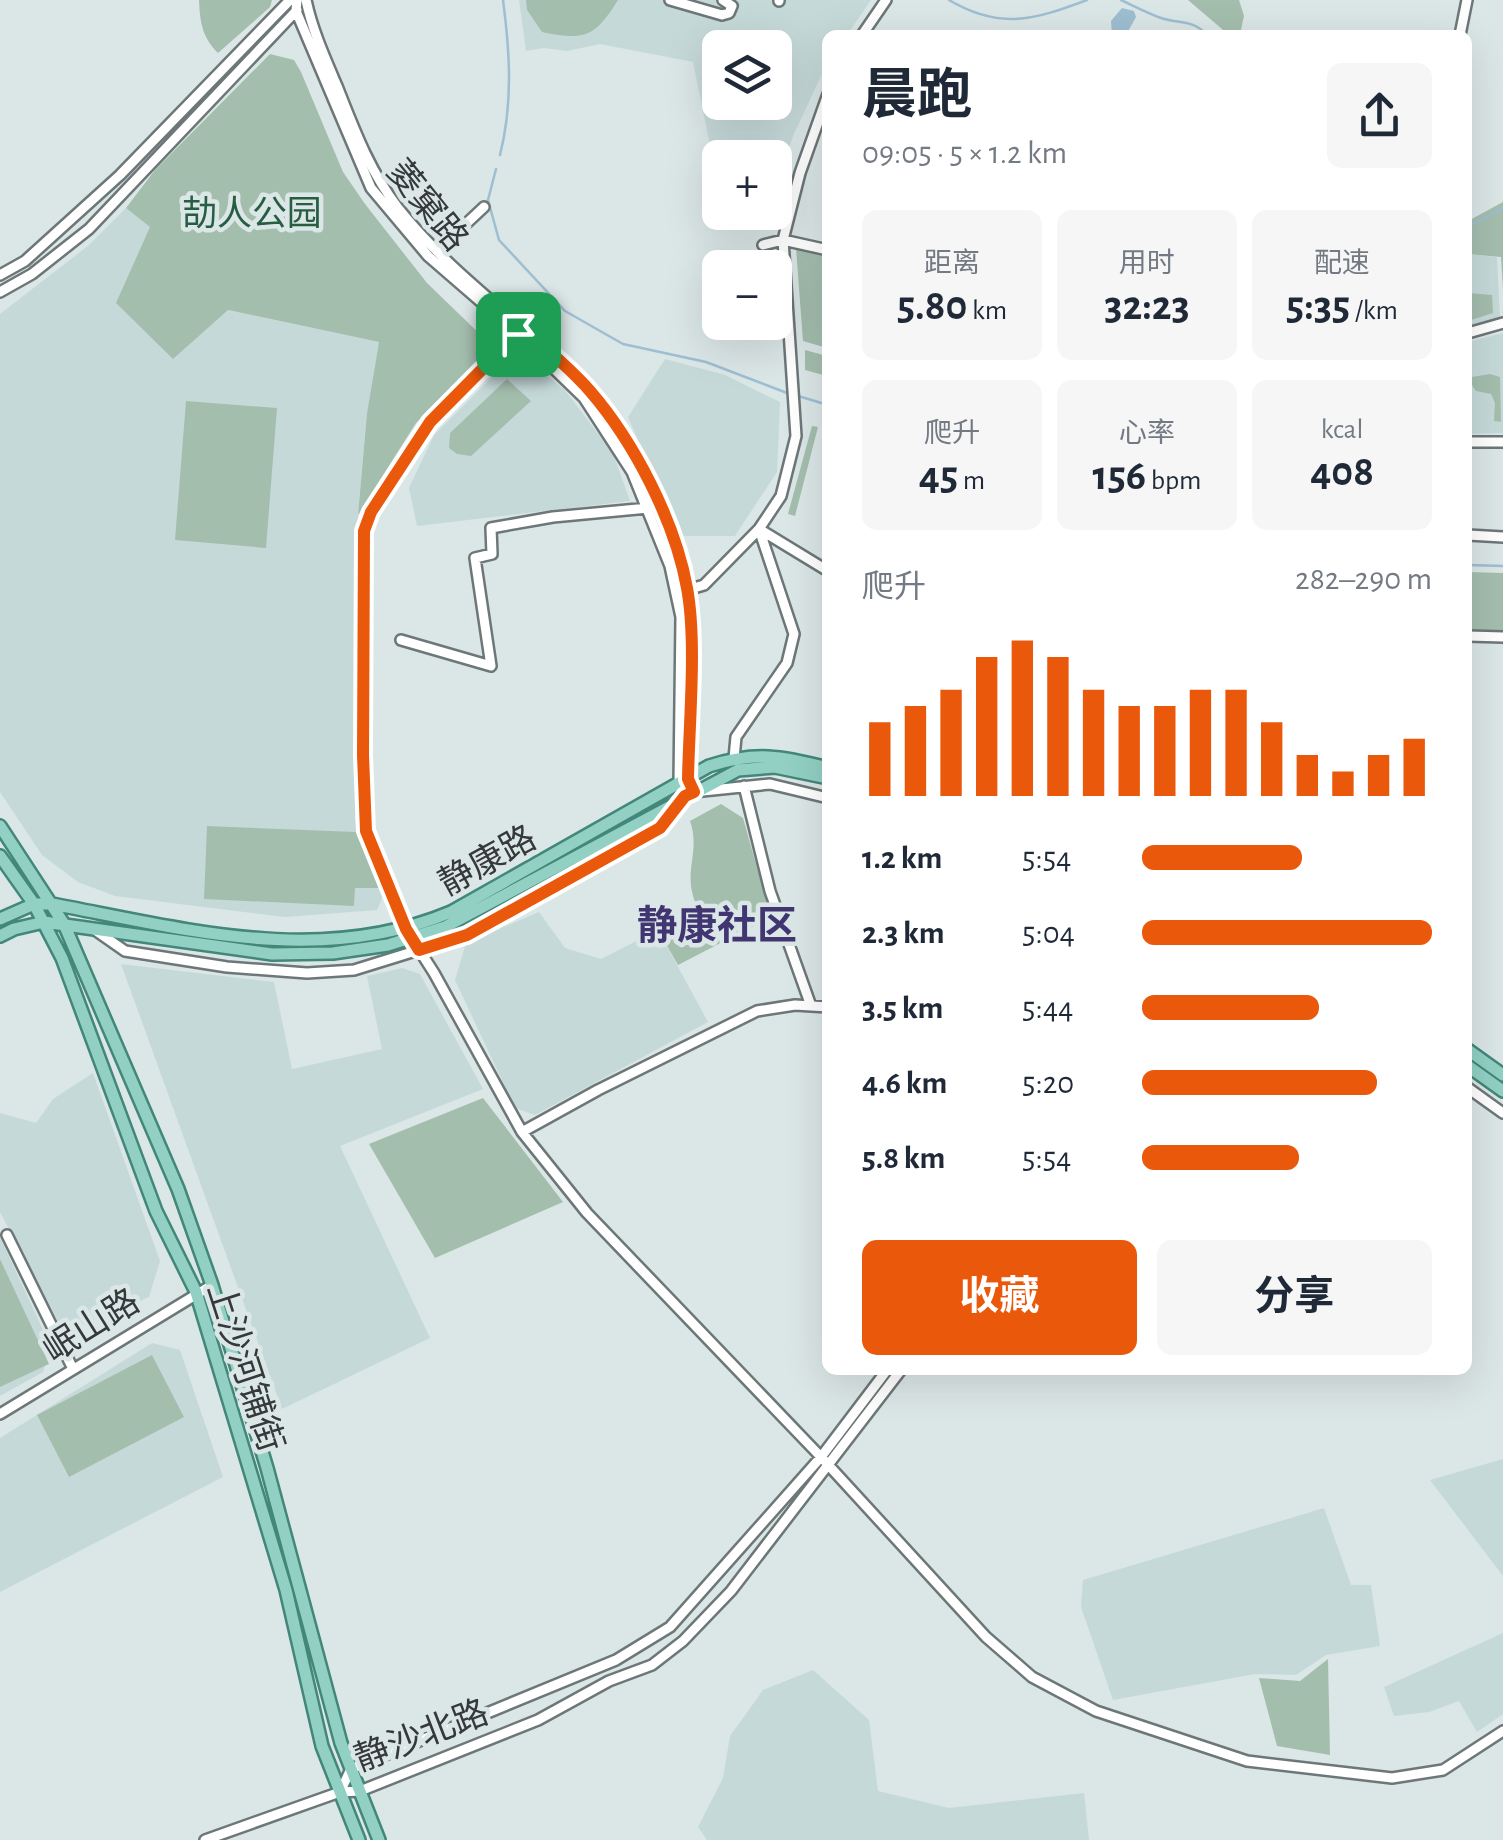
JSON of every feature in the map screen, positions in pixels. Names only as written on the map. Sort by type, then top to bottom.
[{"type":"main road","name":"静康路","points":[[686,789],[709,766],[734,758],[765,755],[822,767]]},
{"type":"main road","name":"静康路","points":[[44,922],[272,954],[333,953],[412,939],[450,912],[686,789],[756,767],[800,770],[822,776]]},
{"type":"main road","name":"上沙河铺街","points":[[0,826],[64,924],[178,1189],[212,1285],[266,1468],[341,1743],[379,1840]]},
{"type":"main road","name":"上沙河铺街","points":[[0,856],[34,904],[62,958],[156,1211],[196,1292],[286,1590],[322,1746],[359,1840]]},
{"type":"main road","name":"静康路","points":[[34,904],[262,941],[412,939]]},
{"type":"main road","points":[[0,919],[34,904]]},
{"type":"main road","points":[[0,936],[44,922]]},
{"type":"main road","points":[[1472,1053],[1503,1075]]},
{"type":"main road","points":[[1472,1069],[1503,1091]]},
{"type":"street","points":[[676,1],[722,15],[729,13],[732,6],[723,0]]},
{"type":"street","points":[[865,30],[886,0]]},
{"type":"street","points":[[1461,30],[1466,0]]},
{"type":"street","points":[[0,275],[26,261],[301,2]]},
{"type":"street","points":[[0,292],[32,274],[89,229],[301,2]]},
{"type":"street","name":"菱窠路","points":[[301,2],[376,178],[401,211],[584,398],[621,451],[670,566],[681,617],[686,789]]},
{"type":"street","name":"菱窠路","points":[[301,2],[371,188],[428,256],[588,388],[616,423],[643,469],[664,516],[688,590],[686,789]]},
{"type":"street","points":[[676,593],[704,585],[759,528],[781,496],[791,466],[796,436],[783,240],[800,173],[822,111]]},
{"type":"street","points":[[438,250],[484,206]]},
{"type":"street","points":[[762,245],[783,240],[822,249]]},
{"type":"street","points":[[1472,331],[1503,323]]},
{"type":"street","points":[[521,331],[430,422],[371,512],[364,531],[363,770],[366,831],[412,939],[522,1132],[587,1213],[986,1637],[1032,1677],[1096,1711],[1247,1761],[1392,1778],[1444,1770],[1503,1731]]},
{"type":"street","points":[[1472,442],[1503,442]]},
{"type":"street","points":[[401,640],[491,666],[475,558],[492,554],[491,528],[648,508]]},
{"type":"street","points":[[759,528],[822,567]]},
{"type":"street","points":[[734,758],[736,737],[786,662],[794,634],[759,528]]},
{"type":"street","points":[[1472,535],[1503,536]]},
{"type":"street","points":[[1472,636],[1503,637]]},
{"type":"street","points":[[92,928],[126,952],[273,972],[354,970],[412,939],[467,935],[660,828],[686,789],[770,784],[822,797]]},
{"type":"street","points":[[744,786],[770,891],[811,1006]]},
{"type":"street","points":[[522,1132],[757,1012],[795,1005],[822,1007]]},
{"type":"street","points":[[1472,1091],[1503,1113]]},
{"type":"street","points":[[7,1235],[73,1368]]},
{"type":"street","name":"岷山路","points":[[0,1414],[212,1285]]},
{"type":"street","name":"静沙北路","points":[[884,1375],[824,1461],[730,1590],[683,1642],[652,1665],[609,1681],[538,1720],[360,1791],[340,1792],[351,1769],[616,1660],[670,1627],[824,1461],[897,1375]]},
{"type":"street","points":[[205,1840],[340,1792]]},
{"type":"shaded area","points":[[519,0],[871,0],[850,30],[822,30],[822,74],[792,140],[709,140],[705,120],[792,120],[792,30],[702,30],[702,106],[693,62],[600,44],[567,51],[526,51]]},
{"type":"shaded area","points":[[126,208],[150,226],[227,310],[379,342],[367,413],[358,515],[355,821],[387,887],[377,910],[285,917],[115,896],[78,882],[42,855],[0,792],[0,314],[89,245]]},
{"type":"shaded area","points":[[1472,254],[1497,257],[1500,318],[1472,326]]},
{"type":"shaded area","points":[[1503,333],[1503,433],[1472,434],[1472,341]]},
{"type":"shaded area","points":[[665,359],[725,375],[780,402],[777,472],[735,536],[678,536],[628,417]]},
{"type":"shaded area","points":[[527,360],[564,389],[613,453],[630,501],[417,526],[409,488],[434,435],[502,367]]},
{"type":"shaded area","points":[[539,912],[565,948],[601,959],[658,930],[708,1022],[535,1115],[515,1108],[455,980],[466,943]]},
{"type":"shaded area","points":[[121,964],[274,982],[292,1069],[382,1049],[367,976],[402,968],[420,974],[483,1089],[340,1146],[430,1338],[282,1409]]},
{"type":"shaded area","points":[[93,1073],[160,1261],[149,1297],[64,1333],[0,1212],[0,1113],[36,1123],[53,1099]]},
{"type":"shaded area","points":[[0,1237],[50,1345],[43,1372],[0,1396]]},
{"type":"shaded area","points":[[152,1343],[180,1350],[223,1477],[0,1592],[0,1438]]},
{"type":"shaded area","points":[[1503,1459],[1503,1576],[1430,1480]]},
{"type":"shaded area","points":[[1324,1508],[1351,1585],[1371,1585],[1380,1646],[1326,1655],[1296,1675],[1255,1674],[1113,1700],[1081,1607],[1083,1580]]},
{"type":"shaded area","points":[[1503,1633],[1503,1714],[1477,1732],[1459,1701],[1429,1712],[1394,1716],[1384,1687]]},
{"type":"shaded area","points":[[813,1670],[869,1720],[878,1791],[949,1808],[1084,1793],[1089,1840],[707,1840],[698,1827],[723,1778],[730,1736],[763,1690]]},
{"type":"green space","points":[[199,0],[272,0],[270,7],[218,53],[203,29]]},
{"type":"green space","points":[[526,0],[618,0],[595,29],[569,36],[542,32],[527,10]]},
{"type":"green space","points":[[1188,0],[1239,0],[1244,16],[1241,30],[1223,30]]},
{"type":"green space","name":"劼人公园","points":[[270,54],[294,60],[343,172],[427,283],[487,341],[485,357],[416,423],[358,515],[367,413],[379,342],[228,310],[173,359],[116,303],[150,227],[126,208],[155,170]]},
{"type":"green space","points":[[1503,202],[1503,289],[1501,257],[1472,254],[1472,219]]},
{"type":"green space","points":[[796,248],[822,254],[822,347],[803,341]]},
{"type":"green space","points":[[1472,293],[1492,295],[1493,313],[1472,320]]},
{"type":"green space","points":[[805,350],[822,355],[822,375],[805,370]]},
{"type":"green space","points":[[1472,377],[1500,377],[1501,422],[1494,421],[1491,394],[1476,391]]},
{"type":"green space","points":[[507,379],[531,401],[471,456],[449,448],[450,433]]},
{"type":"green space","points":[[186,401],[277,408],[266,548],[175,540]]},
{"type":"green space","points":[[812,426],[818,427],[795,516],[788,514]]},
{"type":"green space","points":[[1472,572],[1503,573],[1503,632],[1472,632]]},
{"type":"green space","points":[[721,804],[743,818],[771,917],[678,965],[658,930],[696,904],[691,882],[694,843],[690,821]]},
{"type":"green space","points":[[207,826],[356,832],[379,888],[355,888],[354,906],[204,899]]},
{"type":"green space","points":[[483,1098],[563,1202],[435,1258],[369,1144]]},
{"type":"green space","points":[[0,1259],[49,1364],[0,1387]]},
{"type":"green space","points":[[152,1355],[184,1417],[69,1477],[37,1415]]},
{"type":"green space","points":[[1328,1659],[1330,1755],[1277,1746],[1259,1678],[1300,1681]]},
{"type":"water","points":[[1122,8],[1134,11],[1136,17],[1129,30],[1112,30],[1111,21]]},
{"type":"waterway","points":[[500,155],[509,78],[503,0]]},
{"type":"waterway","points":[[949,0],[968,10],[1002,19],[1035,17],[1087,0]]},
{"type":"waterway","points":[[1121,0],[1202,30]]},
{"type":"waterway","points":[[496,169],[488,200],[499,240],[565,311],[623,344],[706,362],[787,393]]},
{"type":"waterway","points":[[1472,225],[1503,208]]},
{"type":"waterway","points":[[795,395],[822,403]]},
{"type":"waterway","points":[[1472,565],[1503,566]]},
{"type":"district","name":"静康社区","points":[[717,925]]},
{"type":"route","points":[[523,328],[588,388],[616,423],[664,516],[688,590],[688,779],[694,792],[685,796],[660,828],[467,935],[419,950],[406,929],[366,831],[364,531],[371,512],[430,422],[518,334],[523,328]]}]
